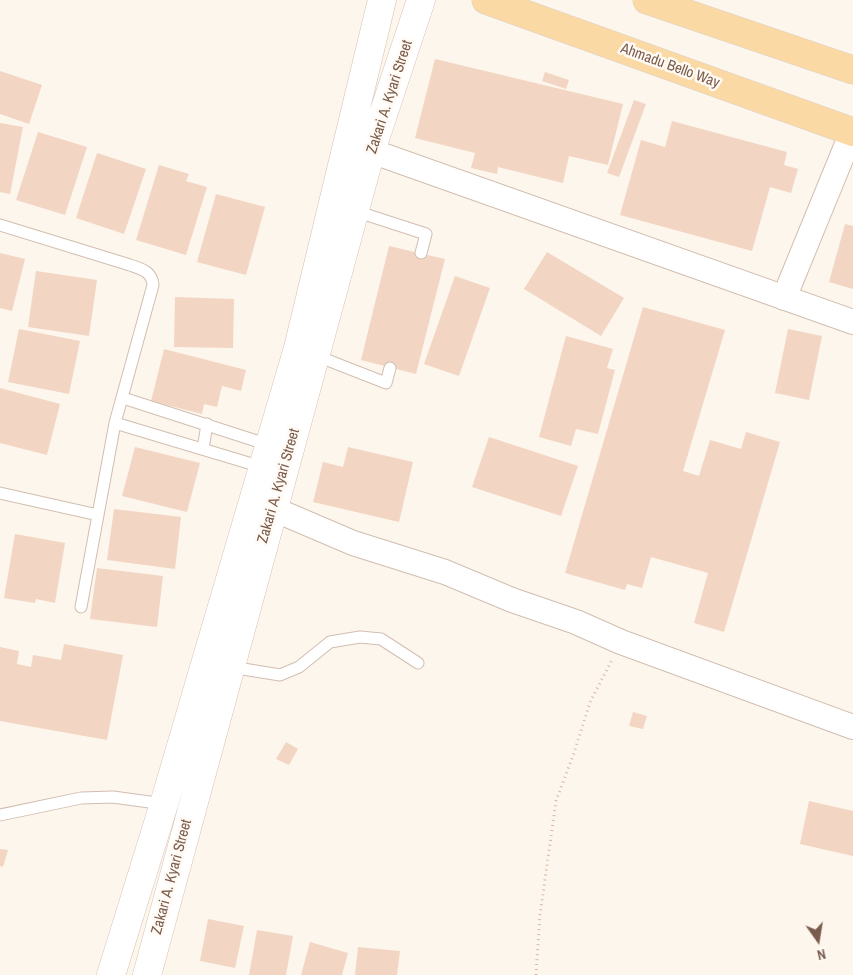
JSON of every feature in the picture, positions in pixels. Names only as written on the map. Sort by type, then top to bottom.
[{"type":"main road","name":"Ahmadu Bello Way","points":[[486,0],[852,132]]},
{"type":"main road","points":[[647,0],[853,70]]},
{"type":"street","name":"Zakari A. Kyari Street","points":[[262,504],[265,456],[298,348],[382,0]]},
{"type":"street","name":"Zakari A. Kyari Street","points":[[146,975],[217,665],[262,504],[317,356],[371,151],[421,0]]},
{"type":"street","points":[[784,298],[852,132]]},
{"type":"street","points":[[371,151],[853,322]]},
{"type":"street","points":[[262,504],[353,543],[445,572],[621,642],[853,727]]},
{"type":"street","name":"Zakari A. Kyari Street","points":[[111,975],[164,804],[217,665]]},
{"type":"lane","points":[[355,212],[426,234],[421,253]]},
{"type":"lane","points":[[0,225],[148,272],[153,285],[115,423],[81,607]]},
{"type":"lane","points":[[317,356],[386,383],[390,368]]},
{"type":"lane","points":[[123,398],[207,424],[265,456]]},
{"type":"lane","points":[[115,423],[203,449],[265,456]]},
{"type":"lane","points":[[203,449],[207,424]]},
{"type":"lane","points":[[0,493],[98,515]]},
{"type":"lane","points":[[217,665],[280,675],[299,667],[330,642],[360,637],[381,639],[418,663]]},
{"type":"lane","points":[[0,815],[81,798],[113,797],[164,804]]},
{"type":"path","points":[[536,975],[540,915],[556,802],[590,702],[621,642]]},
{"type":"building","points":[[435,59],[623,104],[608,165],[569,156],[563,183],[498,167],[497,174],[471,168],[475,153],[415,138]]},
{"type":"building","points":[[0,71],[42,85],[29,124],[0,114]]},
{"type":"building","points":[[545,72],[569,80],[566,89],[542,81]]},
{"type":"building","points":[[634,100],[646,104],[619,177],[607,173]]},
{"type":"building","points":[[672,121],[787,152],[784,165],[798,169],[791,193],[770,187],[752,251],[620,215],[641,140],[665,147]]},
{"type":"building","points":[[0,123],[23,127],[10,194],[0,192]]},
{"type":"building","points":[[38,132],[87,147],[65,215],[16,200]]},
{"type":"building","points":[[97,153],[146,169],[124,234],[76,218]]},
{"type":"building","points":[[159,165],[189,174],[186,181],[207,187],[186,255],[136,240]]},
{"type":"building","points":[[216,194],[265,207],[246,275],[197,262]]},
{"type":"building","points":[[845,224],[853,226],[853,289],[829,282]]},
{"type":"building","points":[[389,246],[445,259],[416,374],[361,360]]},
{"type":"building","points":[[547,252],[624,298],[601,336],[524,289]]},
{"type":"building","points":[[0,253],[25,259],[12,311],[0,308]]},
{"type":"building","points":[[36,271],[97,280],[89,336],[28,327]]},
{"type":"building","points":[[455,276],[490,288],[459,376],[424,364]]},
{"type":"building","points":[[175,297],[234,299],[233,348],[174,347]]},
{"type":"building","points":[[643,307],[725,330],[683,471],[699,476],[710,440],[741,449],[746,432],[780,442],[724,632],[694,623],[708,573],[651,557],[642,588],[627,584],[625,590],[565,573]]},
{"type":"building","points":[[19,329],[80,341],[69,394],[8,382]]},
{"type":"building","points":[[788,329],[822,336],[809,400],[775,393]]},
{"type":"building","points":[[566,336],[613,349],[607,368],[615,370],[598,434],[576,429],[571,446],[539,437]]},
{"type":"building","points":[[164,349],[246,370],[241,391],[222,386],[217,407],[204,404],[202,414],[151,401]]},
{"type":"building","points":[[0,388],[60,404],[47,455],[0,443]]},
{"type":"building","points":[[489,437],[578,466],[561,516],[472,487]]},
{"type":"building","points":[[135,447],[200,463],[187,512],[122,496]]},
{"type":"building","points":[[348,447],[413,462],[399,522],[313,502],[323,462],[343,467]]},
{"type":"building","points":[[114,509],[181,517],[175,569],[107,560]]},
{"type":"building","points":[[15,534],[65,543],[55,603],[36,599],[35,603],[4,598]]},
{"type":"building","points":[[97,568],[163,576],[157,627],[90,619]]},
{"type":"building","points":[[64,644],[123,655],[107,740],[0,721],[0,647],[19,651],[17,664],[31,667],[33,655],[61,660]]},
{"type":"building","points":[[633,712],[647,716],[643,729],[629,726]]},
{"type":"building","points":[[286,742],[298,749],[289,765],[276,759]]},
{"type":"building","points":[[809,801],[853,811],[853,856],[800,844]]},
{"type":"building","points":[[0,849],[8,850],[3,867],[0,866]]},
{"type":"building","points":[[208,919],[244,926],[235,968],[200,961]]},
{"type":"building","points":[[257,930],[293,936],[286,975],[249,975]]},
{"type":"building","points":[[310,942],[348,953],[342,975],[301,975]]},
{"type":"building","points":[[358,947],[400,951],[397,975],[355,975]]}]
